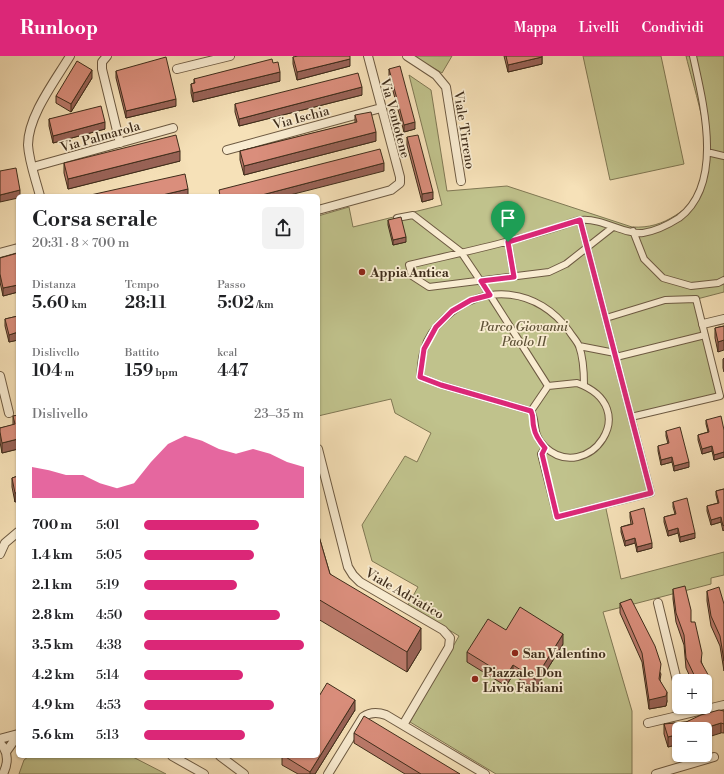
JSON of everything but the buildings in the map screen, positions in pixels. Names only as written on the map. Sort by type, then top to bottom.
[{"type":"street","points":[[40,194],[28,147],[31,126],[70,56]]},
{"type":"street","points":[[177,69],[229,56]]},
{"type":"street","name":"Via Ventotene","points":[[320,209],[391,190],[399,185],[400,177],[368,56]]},
{"type":"street","name":"Viale Tirreno","points":[[407,56],[436,75],[446,87],[461,180]]},
{"type":"street","points":[[613,227],[566,264],[549,272],[429,287],[412,276],[409,265],[508,242],[580,220],[597,220],[613,227],[642,233],[666,226],[688,213],[703,193],[707,182],[711,152],[710,136],[693,56]]},
{"type":"street","points":[[105,58],[102,69],[120,143]]},
{"type":"street","name":"Via Ischia","points":[[227,150],[381,108]]},
{"type":"street","name":"Via Palmarola","points":[[33,168],[173,128]]},
{"type":"street","points":[[711,152],[724,156]]},
{"type":"street","points":[[397,218],[413,215],[461,252],[548,386]]},
{"type":"street","points":[[545,448],[542,454],[557,517],[651,493],[580,220]]},
{"type":"street","points":[[633,231],[644,259],[663,278],[691,286],[718,283],[724,280]]},
{"type":"street","points":[[508,242],[514,277]]},
{"type":"street","points":[[0,253],[16,249]]},
{"type":"street","points":[[531,411],[441,385],[420,377],[424,349],[436,327],[452,311],[471,300],[490,295],[515,295],[540,303],[561,321],[579,346],[584,385]]},
{"type":"street","points":[[606,318],[665,300],[696,299],[703,324],[720,396],[631,417]]},
{"type":"street","points":[[703,324],[724,319]]},
{"type":"street","points":[[579,346],[616,355],[705,335]]},
{"type":"street","points":[[0,376],[9,412]]},
{"type":"street","points":[[577,383],[591,388],[602,399],[607,409],[609,420],[606,434],[598,447],[584,455],[570,458],[560,456],[545,448],[538,439],[531,411],[548,386],[577,383]]},
{"type":"street","name":"Viale Adriatico","points":[[320,457],[348,567],[353,575],[360,582],[443,630],[449,636],[449,647],[403,725]]},
{"type":"street","points":[[0,554],[5,543],[16,534]]},
{"type":"street","points":[[658,603],[675,674]]},
{"type":"street","points":[[712,707],[724,705]]},
{"type":"street","points":[[328,774],[365,715],[380,713],[485,774]]},
{"type":"street","points":[[648,723],[675,714]]},
{"type":"street","points":[[0,739],[16,735]]},
{"type":"street","points":[[6,752],[16,738]]},
{"type":"street","points":[[0,743],[6,752],[7,760],[3,774]]},
{"type":"street","points":[[656,774],[714,757]]},
{"type":"street","points":[[176,758],[204,774]]},
{"type":"street","points":[[223,758],[244,774]]},
{"type":"green space","points":[[413,56],[452,56],[442,73]]},
{"type":"green space","points":[[583,56],[661,56],[684,164],[610,180]]},
{"type":"green space","name":"Parco Giovanni Paolo II","points":[[686,56],[724,56],[724,292],[697,299],[720,396],[632,417],[651,493],[605,504],[621,579],[724,552],[724,575],[711,578],[711,584],[603,612],[632,711],[632,774],[496,774],[410,722],[459,636],[408,605],[418,587],[372,561],[362,525],[405,456],[417,462],[431,433],[395,413],[391,399],[320,416],[320,215],[349,207],[353,227],[442,205],[409,75],[431,90],[447,191],[507,186],[632,227],[655,225],[666,221],[688,206],[697,194],[704,180],[707,165],[706,140],[697,96]]},
{"type":"green space","points":[[26,758],[135,758],[166,774],[19,774],[24,760]]},
{"type":"place","name":"Appia Antica","points":[[362,272]]},
{"type":"place","name":"San Valentino","points":[[515,653]]},
{"type":"place","name":"Piazzale Don Livio Fabiani","points":[[475,679]]},
{"type":"route","points":[[580,220],[651,493],[557,517],[542,454],[545,448],[538,439],[531,411],[441,385],[420,377],[424,349],[436,327],[452,311],[471,300],[490,295],[481,281],[514,277],[508,242],[580,220]]}]
